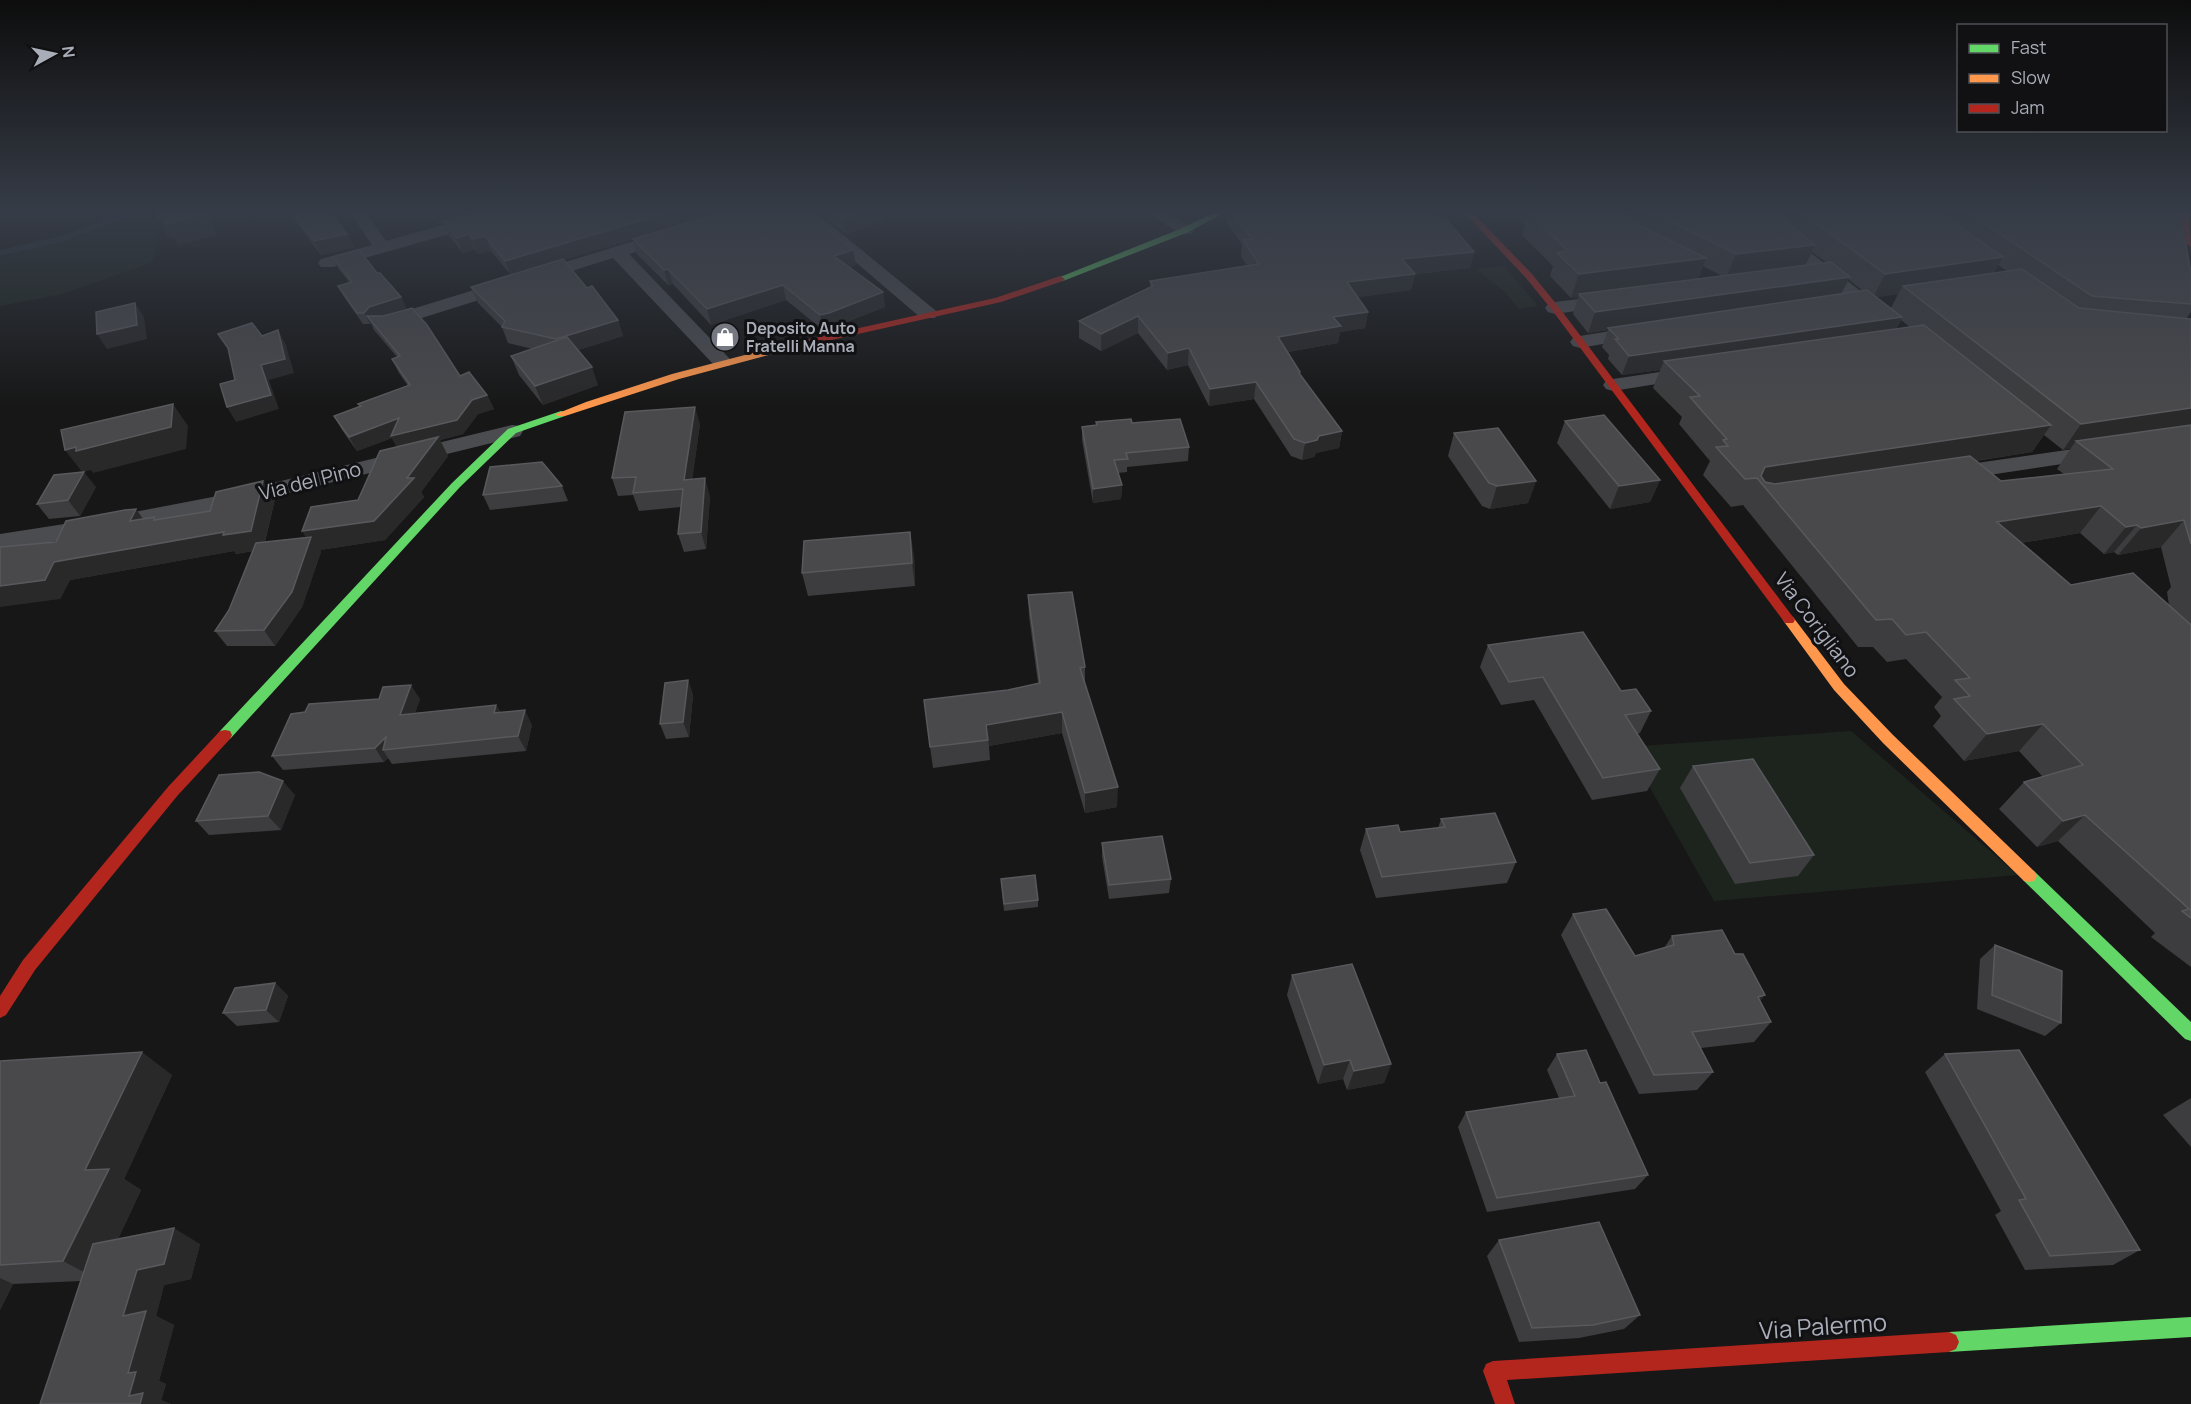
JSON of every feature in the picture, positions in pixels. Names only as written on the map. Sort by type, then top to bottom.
[{"type":"street","points":[[382,324],[536,277]]},
{"type":"street","points":[[640,277],[722,362]]},
{"type":"street","points":[[883,277],[928,314]]},
{"type":"street","points":[[0,1010],[29,964],[173,791],[456,486],[512,431],[633,388],[722,362],[998,300],[1068,277]]},
{"type":"street","name":"Via Corigliano","points":[[1529,277],[1614,385],[1839,687],[1888,739],[2187,1029]]},
{"type":"street","points":[[1831,277],[1896,327]]},
{"type":"street","points":[[1555,308],[1623,299]]},
{"type":"street","points":[[1830,305],[1892,302]]},
{"type":"street","points":[[1580,342],[1661,329]]},
{"type":"street","points":[[1614,385],[1707,370]]},
{"type":"street","name":"Via del Pino","points":[[0,543],[103,526],[223,502],[512,431]]},
{"type":"street","points":[[2038,444],[2056,458]]},
{"type":"street","points":[[1930,477],[2124,449]]},
{"type":"street","name":"Via Palermo","points":[[1505,1404],[1493,1371],[2191,1327]]},
{"type":"shaded area","points":[[0,277],[112,277],[62,294],[0,306]]},
{"type":"shaded area","points":[[1485,277],[1513,277],[1538,306],[1519,309],[1505,292]]},
{"type":"shaded area","points":[[1851,731],[2018,875],[1714,901],[1627,747]]},
{"type":"building","points":[[348,277],[383,277],[401,297],[369,307],[364,313],[357,313],[338,286],[352,282]]},
{"type":"building","points":[[505,277],[577,277],[587,288],[592,286],[618,320],[556,339],[502,327],[505,321],[471,287]]},
{"type":"building","points":[[675,277],[862,277],[883,292],[820,315],[783,285],[707,309]]},
{"type":"building","points":[[1179,277],[1394,277],[1347,282],[1368,312],[1333,317],[1341,326],[1278,337],[1299,373],[1342,431],[1319,436],[1317,440],[1305,443],[1294,439],[1256,382],[1210,389],[1189,348],[1168,353],[1138,316],[1101,334],[1079,321],[1153,286],[1150,281]]},
{"type":"building","points":[[1717,277],[1850,277],[1595,312],[1579,294]]},
{"type":"building","points":[[1969,277],[2033,277],[2079,308],[2191,319],[2191,408],[2081,424],[1903,286]]},
{"type":"building","points":[[2063,277],[2191,277],[2191,304],[2092,296]]},
{"type":"building","points":[[1867,290],[1902,317],[1629,356],[1615,339],[1619,339],[1608,328]]},
{"type":"building","points":[[135,303],[137,325],[97,334],[96,312]]},
{"type":"building","points":[[412,308],[427,325],[460,376],[469,372],[487,395],[472,400],[457,420],[391,436],[399,418],[349,437],[334,416],[361,406],[358,404],[410,385],[392,359],[400,356],[367,316],[383,316]]},
{"type":"building","points":[[252,323],[262,336],[278,330],[285,359],[261,365],[271,395],[227,407],[220,384],[235,380],[228,348],[218,334]]},
{"type":"building","points":[[1924,325],[2051,425],[1765,467],[1761,476],[1765,482],[1775,484],[1970,456],[2001,481],[2113,469],[2076,441],[2191,425],[2191,544],[2184,520],[2141,528],[2137,525],[2126,527],[2101,506],[1997,522],[2071,585],[2133,573],[2191,625],[2191,918],[2182,911],[2189,909],[2085,815],[2063,821],[2024,782],[2083,765],[2043,724],[1987,734],[1954,699],[1970,696],[1955,680],[1970,678],[1926,632],[1906,635],[1892,619],[1876,620],[1757,478],[1745,479],[1716,447],[1728,446],[1723,440],[1727,439],[1690,397],[1700,396],[1664,361]]},
{"type":"building","points":[[567,337],[592,367],[535,386],[511,356]]},
{"type":"building","points":[[173,404],[171,427],[76,451],[76,447],[65,450],[61,430]]},
{"type":"building","points":[[695,407],[684,480],[705,478],[701,532],[678,534],[683,489],[633,493],[636,477],[612,478],[625,412]]},
{"type":"building","points":[[1604,415],[1660,480],[1619,486],[1565,421]]},
{"type":"building","points":[[1131,419],[1132,423],[1180,419],[1189,447],[1126,453],[1128,459],[1114,460],[1122,485],[1093,489],[1082,427],[1097,425],[1096,422]]},
{"type":"building","points":[[1498,428],[1536,481],[1497,486],[1489,483],[1454,433]]},
{"type":"building","points":[[438,437],[407,478],[414,478],[374,521],[302,531],[311,507],[358,500],[380,451]]},
{"type":"building","points":[[542,462],[562,486],[483,495],[490,467]]},
{"type":"building","points":[[84,472],[68,500],[37,504],[54,475]]},
{"type":"building","points":[[263,481],[251,531],[223,535],[224,532],[54,562],[45,580],[0,586],[0,547],[56,542],[66,521],[125,510],[136,509],[130,521],[155,517],[154,520],[210,511],[216,492]]},
{"type":"building","points":[[910,532],[912,563],[802,573],[804,541]]},
{"type":"building","points":[[311,537],[292,592],[264,630],[215,631],[229,610],[256,543]]},
{"type":"building","points":[[1072,592],[1085,667],[1080,668],[1118,787],[1085,793],[1062,712],[986,725],[988,740],[930,747],[924,700],[1008,690],[1040,683],[1028,595]]},
{"type":"building","points":[[1583,632],[1621,691],[1636,689],[1651,711],[1625,715],[1660,769],[1603,778],[1543,677],[1509,682],[1488,645]]},
{"type":"building","points":[[688,680],[683,722],[660,724],[665,683]]},
{"type":"building","points":[[411,685],[400,715],[496,705],[494,713],[525,710],[518,736],[383,750],[386,737],[375,748],[272,756],[291,714],[305,712],[309,704],[379,699],[383,687]]},
{"type":"building","points":[[1753,759],[1814,855],[1750,863],[1693,766]]},
{"type":"building","points":[[259,772],[283,781],[268,816],[196,821],[219,775]]},
{"type":"building","points":[[1495,813],[1516,862],[1382,877],[1366,829],[1398,825],[1400,832],[1445,827],[1441,819]]},
{"type":"building","points":[[1162,836],[1171,879],[1109,885],[1102,843]]},
{"type":"building","points":[[1035,875],[1038,900],[1004,904],[1001,879]]},
{"type":"building","points":[[1606,909],[1635,956],[1674,945],[1672,936],[1722,930],[1735,954],[1743,954],[1765,995],[1758,997],[1771,1022],[1692,1032],[1713,1072],[1654,1075],[1573,914]]},
{"type":"building","points":[[1995,945],[2062,971],[2061,1023],[1992,995]]},
{"type":"building","points":[[1352,964],[1391,1064],[1354,1071],[1350,1060],[1324,1065],[1292,975]]},
{"type":"building","points":[[275,983],[266,1010],[223,1013],[235,988]]},
{"type":"building","points":[[1586,1050],[1600,1083],[1606,1082],[1648,1175],[1497,1198],[1466,1112],[1575,1096],[1557,1054]]},
{"type":"building","points":[[2019,1050],[2140,1250],[2050,1256],[2019,1200],[2026,1199],[1945,1054]]},
{"type":"building","points":[[142,1052],[85,1170],[109,1169],[63,1261],[0,1265],[0,1061]]},
{"type":"building","points":[[1599,1222],[1640,1315],[1593,1325],[1532,1328],[1499,1240]]},
{"type":"building","points":[[174,1228],[164,1264],[137,1270],[123,1316],[146,1311],[128,1373],[136,1372],[129,1396],[143,1393],[140,1404],[40,1404],[93,1244]]},
{"type":"traffic: fast","points":[[1060,279],[1066,277]]},
{"type":"traffic: fast","points":[[225,735],[456,485],[512,431],[561,414]]},
{"type":"traffic: fast","points":[[2029,876],[2191,1033]]},
{"type":"traffic: fast","points":[[1949,1342],[2191,1327]]},
{"type":"traffic: slow","points":[[561,414],[675,377],[791,346]]},
{"type":"traffic: slow","points":[[1789,620],[1839,687],[1888,739],[2029,876]]},
{"type":"traffic: jam","points":[[1529,277],[1789,620]]},
{"type":"traffic: jam","points":[[791,346],[998,300],[1060,279]]},
{"type":"traffic: jam","points":[[0,1010],[29,965],[173,791],[225,735]]},
{"type":"traffic: jam","points":[[1505,1404],[1493,1371],[1949,1342]]},
{"type":"place","name":"Deposito Auto Fratelli Manna","points":[[725,337]]}]
